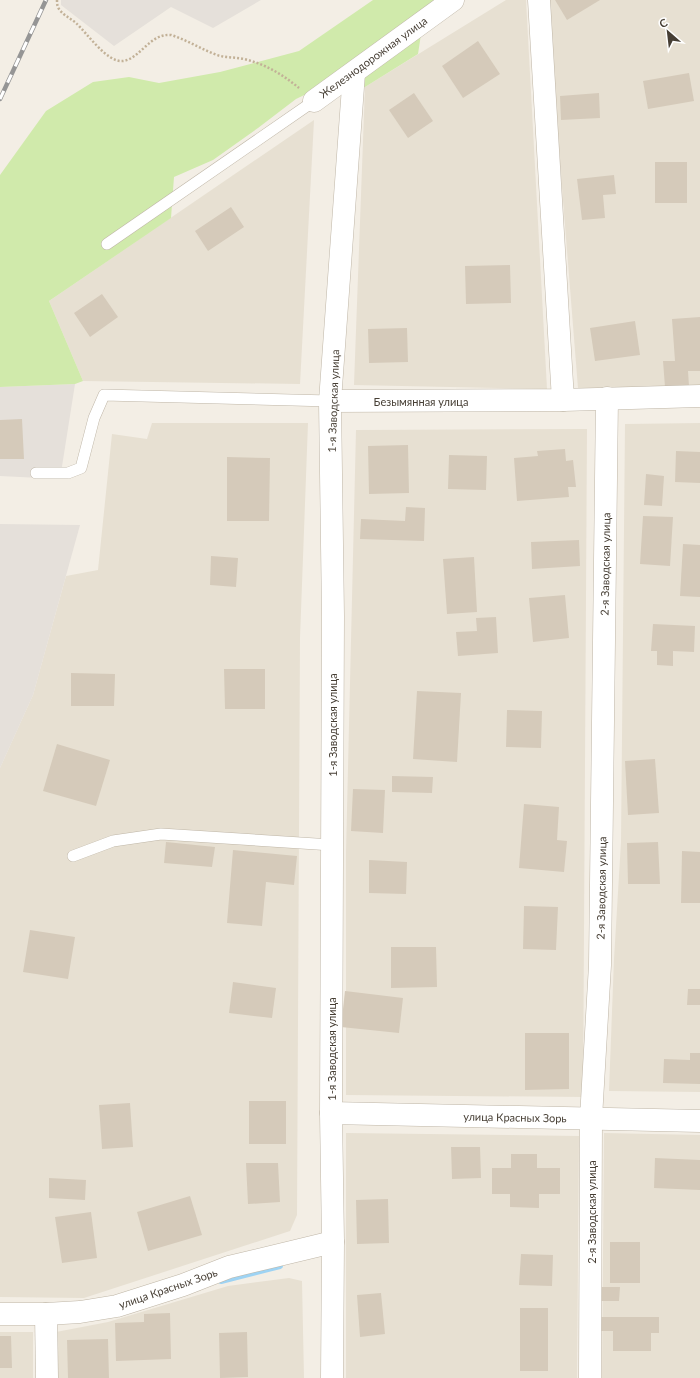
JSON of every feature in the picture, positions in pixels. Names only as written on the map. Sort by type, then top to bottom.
[{"type":"street","name":"Железнодорожная улица","points":[[314,101],[453,0]]},
{"type":"street","points":[[539,0],[562,400]]},
{"type":"street","name":"1-я Заводская улица","points":[[332,1378],[333,1242],[331,1113],[333,616],[330,401],[354,73]]},
{"type":"street","name":"Безымянная улица","points":[[330,401],[562,400],[700,396]]},
{"type":"street","name":"2-я Заводская улица","points":[[590,1378],[591,1118],[600,965],[607,398]]},
{"type":"street","name":"улица Красных Зорь","points":[[331,1113],[700,1121]]},
{"type":"street","name":"улица Красных Зорь","points":[[0,1314],[46,1321],[80,1312],[117,1306],[183,1285],[229,1267],[333,1242]]},
{"type":"street","points":[[46,1321],[47,1378]]},
{"type":"lane","points":[[107,244],[314,101]]},
{"type":"lane","name":"Безымянная улица","points":[[36,473],[68,473],[81,468],[94,418],[104,395],[330,401]]},
{"type":"lane","points":[[73,856],[113,841],[161,834],[332,846]]},
{"type":"path","points":[[57,0],[57,4],[61,11],[76,23],[101,50],[119,61],[124,61],[130,58],[157,38],[167,34],[196,44],[226,58],[244,60],[270,68],[287,78],[314,101]]},
{"type":"shaded area","points":[[61,0],[261,0],[213,28],[171,7],[114,46],[61,5]]},
{"type":"shaded area","points":[[506,0],[526,0],[547,389],[354,385],[365,87]]},
{"type":"shaded area","points":[[547,0],[700,0],[700,385],[578,388]]},
{"type":"shaded area","points":[[314,120],[300,384],[83,381],[49,301]]},
{"type":"shaded area","points":[[75,384],[60,479],[0,476],[0,387]]},
{"type":"shaded area","points":[[152,423],[308,423],[300,638],[297,1215],[290,1231],[84,1298],[0,1297],[0,768],[33,695],[66,576],[98,570],[112,434],[147,439]]},
{"type":"shaded area","points":[[700,423],[700,1092],[609,1091],[614,959],[621,842],[625,424]]},
{"type":"shaded area","points":[[587,429],[583,1097],[346,1095],[346,853],[356,430]]},
{"type":"shaded area","points":[[0,524],[80,525],[33,695],[0,768]]},
{"type":"shaded area","points":[[346,1133],[579,1136],[577,1378],[346,1378]]},
{"type":"shaded area","points":[[604,1133],[700,1135],[700,1378],[602,1378]]},
{"type":"shaded area","points":[[289,1278],[302,1281],[304,1378],[56,1378],[56,1332],[108,1322],[228,1286]]},
{"type":"shaded area","points":[[0,1332],[33,1332],[33,1378],[0,1378]]},
{"type":"green space","points":[[373,0],[435,0],[425,8],[418,54],[365,87],[325,85],[296,99],[213,160],[174,177],[171,218],[49,301],[83,381],[75,384],[0,387],[0,175],[46,111],[93,82],[129,77],[159,83],[220,72],[299,51]]},
{"type":"building","points":[[555,0],[600,0],[567,20]]},
{"type":"building","points":[[478,41],[500,74],[463,98],[442,66]]},
{"type":"building","points":[[689,73],[694,101],[648,109],[643,81]]},
{"type":"building","points":[[414,93],[433,121],[408,138],[389,110]]},
{"type":"building","points":[[599,93],[600,118],[561,120],[560,96]]},
{"type":"building","points":[[655,162],[687,162],[687,203],[655,203]]},
{"type":"building","points":[[614,175],[616,194],[603,195],[605,218],[582,220],[577,179]]},
{"type":"building","points":[[231,207],[244,227],[208,251],[195,231]]},
{"type":"building","points":[[510,265],[511,303],[466,304],[465,266]]},
{"type":"building","points":[[102,294],[118,317],[90,337],[74,313]]},
{"type":"building","points":[[700,317],[700,371],[688,371],[689,386],[665,387],[663,361],[675,361],[672,319]]},
{"type":"building","points":[[635,321],[640,355],[595,361],[590,328]]},
{"type":"building","points":[[407,328],[408,362],[369,363],[368,329]]},
{"type":"building","points":[[22,419],[24,459],[0,459],[0,420]]},
{"type":"building","points":[[408,445],[409,493],[369,494],[368,446]]},
{"type":"building","points":[[565,449],[566,461],[573,460],[576,487],[568,487],[569,497],[517,501],[514,458],[538,456],[537,451]]},
{"type":"building","points":[[676,451],[700,452],[700,483],[675,482]]},
{"type":"building","points":[[449,455],[487,456],[486,490],[448,489]]},
{"type":"building","points":[[227,457],[270,458],[269,521],[227,521]]},
{"type":"building","points":[[646,474],[664,476],[662,506],[644,505]]},
{"type":"building","points":[[406,507],[425,508],[424,541],[360,539],[361,519],[405,521]]},
{"type":"building","points":[[643,516],[673,517],[670,566],[640,564]]},
{"type":"building","points":[[579,540],[580,566],[532,569],[531,542]]},
{"type":"building","points":[[683,544],[700,545],[700,597],[680,596]]},
{"type":"building","points":[[211,556],[238,558],[236,587],[210,585]]},
{"type":"building","points":[[474,557],[477,612],[447,614],[443,559]]},
{"type":"building","points":[[565,595],[569,638],[533,642],[529,598]]},
{"type":"building","points":[[496,617],[498,653],[458,656],[456,632],[477,631],[476,618]]},
{"type":"building","points":[[653,624],[695,626],[694,652],[673,651],[673,666],[657,665],[657,651],[651,651]]},
{"type":"building","points":[[224,669],[265,669],[265,709],[225,709]]},
{"type":"building","points":[[71,673],[115,674],[114,706],[71,706]]},
{"type":"building","points":[[417,691],[461,693],[457,762],[413,759]]},
{"type":"building","points":[[507,710],[542,711],[541,748],[506,747]]},
{"type":"building","points":[[57,744],[110,760],[96,806],[43,791]]},
{"type":"building","points":[[655,759],[659,813],[628,815],[625,761]]},
{"type":"building","points":[[392,776],[433,777],[432,793],[392,792]]},
{"type":"building","points":[[353,789],[385,790],[383,833],[351,831]]},
{"type":"building","points":[[524,804],[559,807],[557,840],[567,841],[564,872],[519,868]]},
{"type":"building","points":[[166,842],[215,847],[212,867],[164,863]]},
{"type":"building","points":[[658,842],[660,884],[628,884],[627,843]]},
{"type":"building","points":[[233,850],[297,856],[294,885],[266,882],[262,926],[227,923]]},
{"type":"building","points":[[682,851],[700,852],[700,903],[681,903]]},
{"type":"building","points":[[369,860],[407,862],[406,894],[369,893]]},
{"type":"building","points":[[524,906],[558,907],[556,950],[523,949]]},
{"type":"building","points":[[30,930],[75,937],[68,979],[23,972]]},
{"type":"building","points":[[391,947],[436,947],[437,987],[391,988]]},
{"type":"building","points":[[233,982],[276,988],[272,1018],[229,1013]]},
{"type":"building","points":[[688,989],[700,989],[700,1005],[687,1005]]},
{"type":"building","points":[[345,991],[403,998],[399,1033],[341,1027]]},
{"type":"building","points":[[525,1033],[569,1033],[569,1089],[525,1090]]},
{"type":"building","points":[[690,1053],[700,1053],[700,1084],[663,1083],[664,1059],[690,1060]]},
{"type":"building","points":[[249,1101],[286,1101],[286,1144],[249,1144]]},
{"type":"building","points":[[130,1103],[133,1147],[102,1149],[99,1105]]},
{"type":"building","points":[[451,1147],[480,1147],[481,1178],[452,1179]]},
{"type":"building","points":[[511,1154],[537,1154],[537,1168],[560,1168],[560,1194],[539,1194],[539,1208],[510,1207],[510,1194],[492,1194],[492,1168],[511,1168]]},
{"type":"building","points":[[655,1158],[700,1160],[700,1190],[654,1188]]},
{"type":"building","points":[[246,1163],[278,1163],[280,1202],[248,1204]]},
{"type":"building","points":[[49,1178],[86,1180],[85,1200],[49,1198]]},
{"type":"building","points":[[190,1196],[202,1235],[148,1251],[137,1212]]},
{"type":"building","points":[[388,1199],[389,1243],[357,1244],[356,1200]]},
{"type":"building","points":[[91,1212],[97,1258],[62,1263],[55,1217]]},
{"type":"building","points":[[610,1242],[640,1242],[640,1283],[610,1283]]},
{"type":"building","points":[[521,1254],[553,1255],[552,1286],[519,1285]]},
{"type":"building","points":[[600,1287],[620,1287],[619,1301],[599,1301]]},
{"type":"building","points":[[381,1293],[385,1334],[360,1337],[357,1295]]},
{"type":"building","points":[[520,1308],[548,1308],[548,1371],[520,1371]]},
{"type":"building","points":[[170,1313],[171,1359],[116,1361],[115,1323],[144,1322],[144,1314]]},
{"type":"building","points":[[600,1317],[659,1317],[659,1333],[651,1333],[651,1351],[613,1351],[613,1331],[600,1331]]},
{"type":"building","points":[[247,1332],[248,1377],[220,1378],[219,1333]]},
{"type":"building","points":[[0,1336],[11,1336],[12,1368],[0,1368]]},
{"type":"building","points":[[108,1339],[109,1378],[68,1378],[67,1340]]},
{"type":"waterway","points":[[221,1281],[280,1266]]},
{"type":"railway","points":[[0,99],[46,0]]}]
